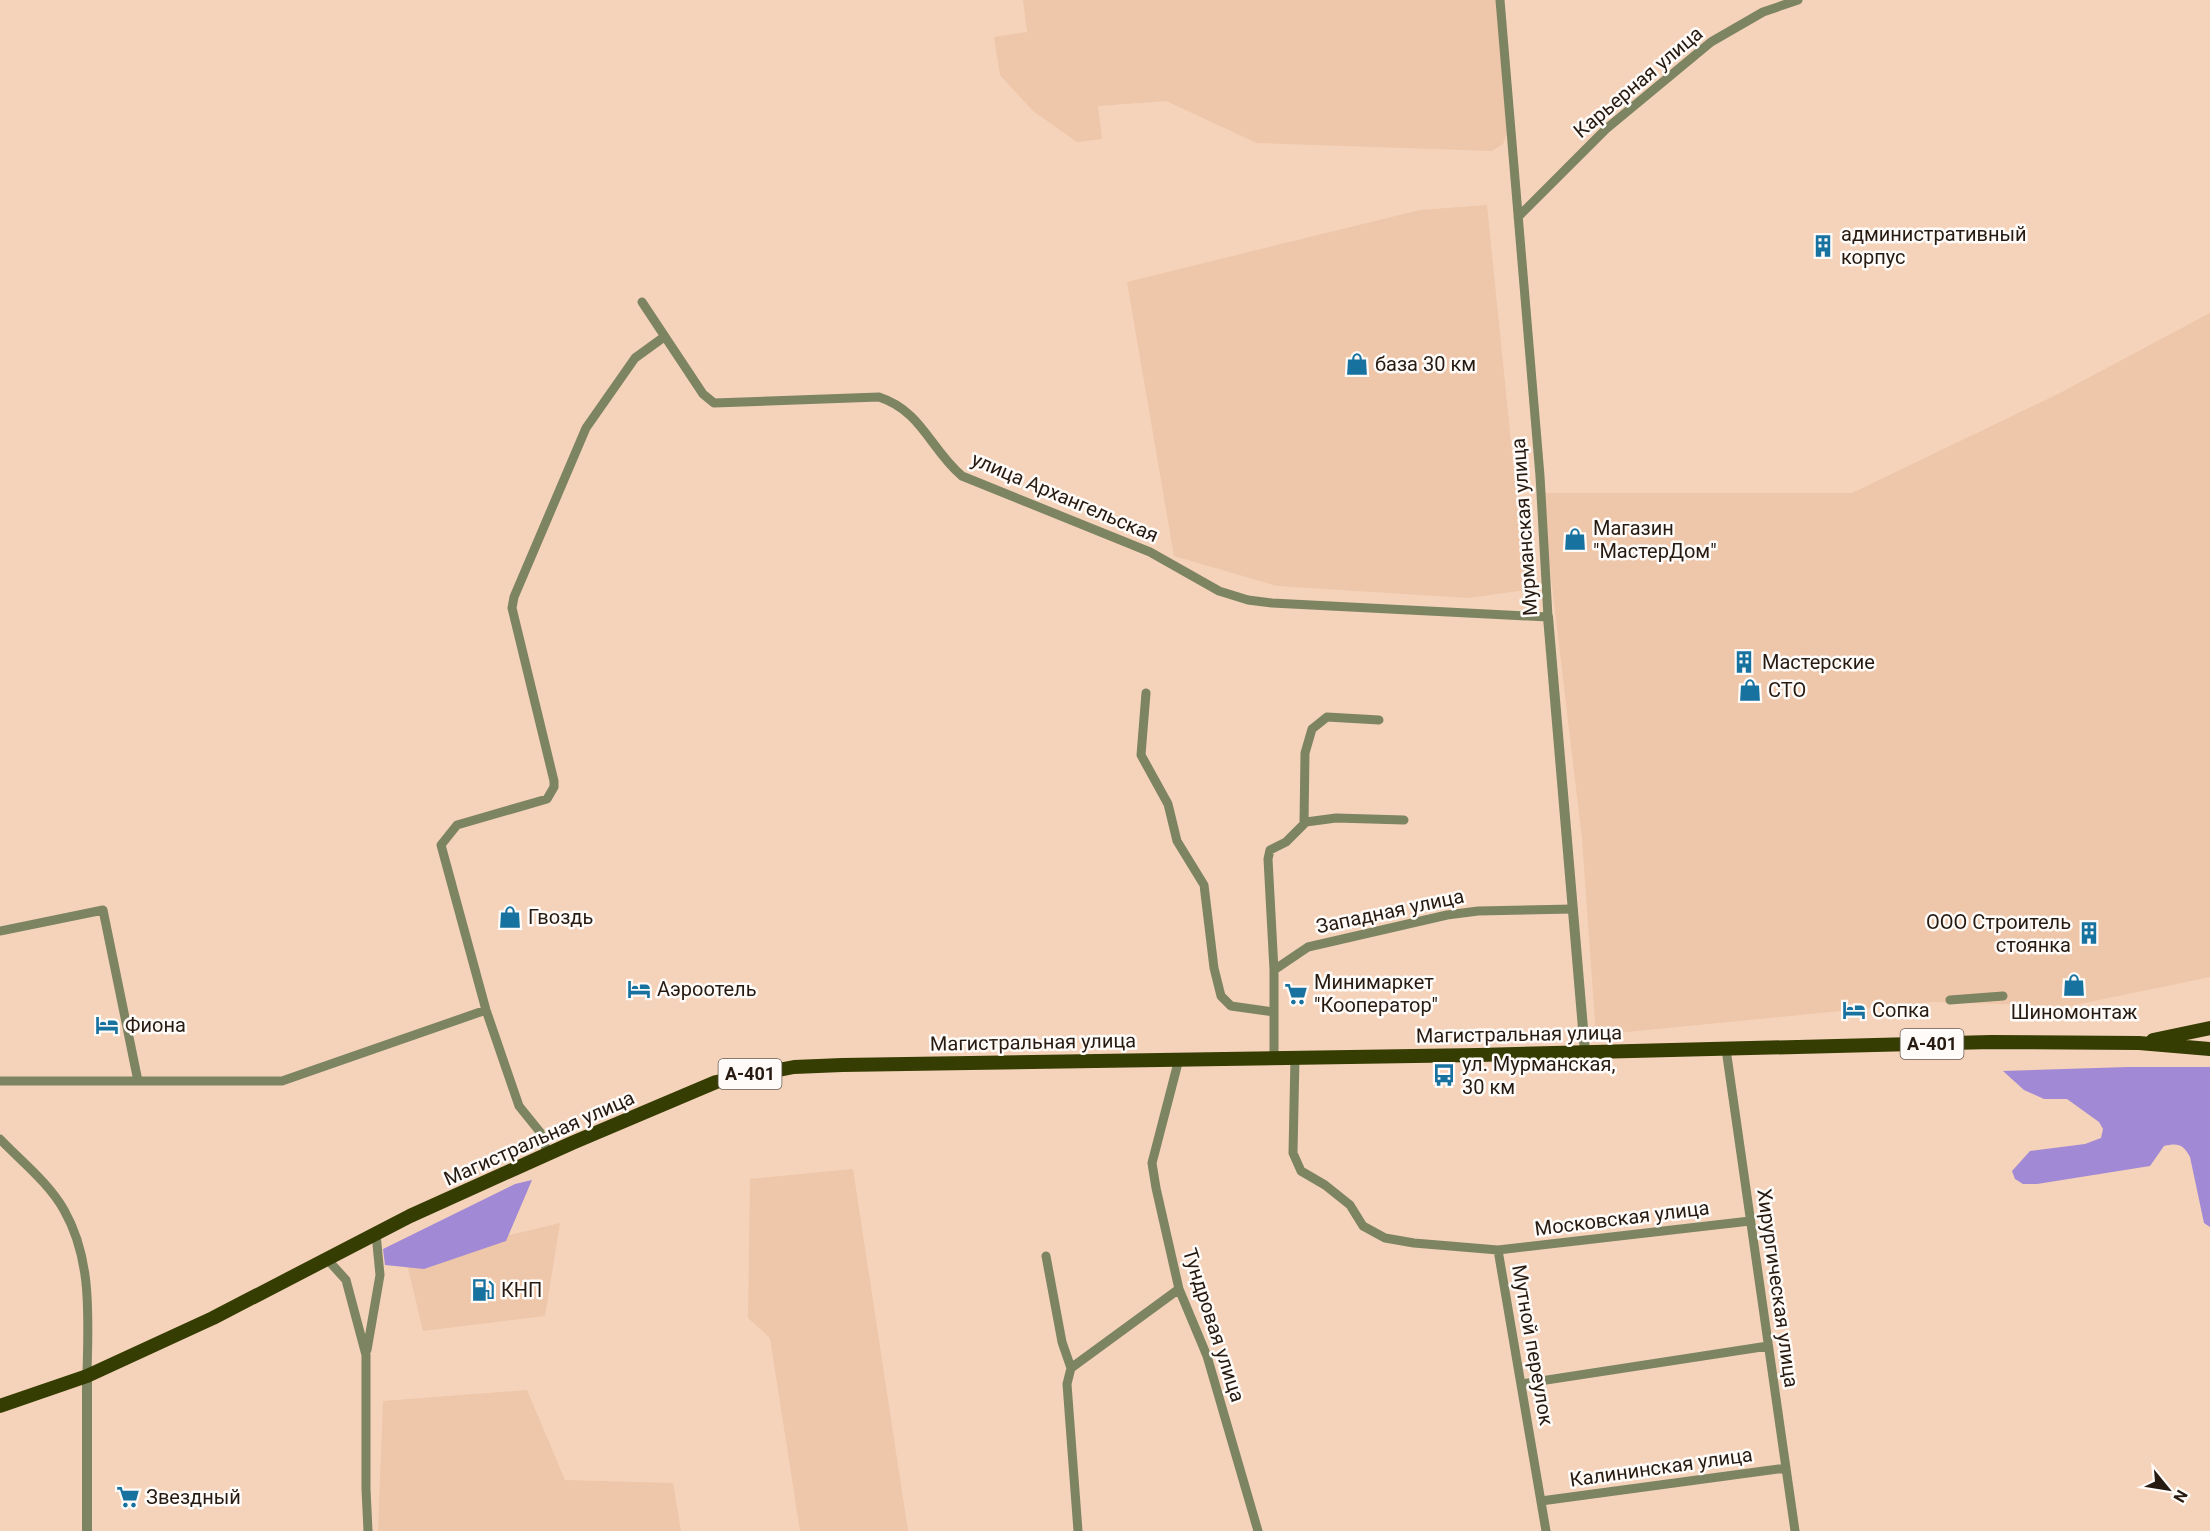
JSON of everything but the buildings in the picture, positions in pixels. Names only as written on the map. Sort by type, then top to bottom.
[{"type":"main road","name":"Магистральная улица","points":[[2139,1043],[2210,1028]]},
{"type":"main road","name":"Магистральная улица","points":[[0,1406],[87,1376],[213,1318],[376,1234],[548,1154],[716,1082],[755,1073],[842,1065],[1585,1052],[1992,1042],[2139,1043],[2210,1048]]},
{"type":"street","name":"Мурманская улица","points":[[1500,0],[1585,1052]]},
{"type":"street","name":"Карьерная улица","points":[[1518,217],[1606,129],[1710,42],[1763,12],[1798,0]]},
{"type":"street","name":"улица Архангельская","points":[[642,302],[703,394],[714,403],[879,397],[896,402],[913,415],[948,464],[962,476],[1150,552],[1219,591],[1272,603],[1548,616]]},
{"type":"street","points":[[548,1154],[540,1132],[519,1106],[486,1010],[441,845],[457,825],[547,799],[552,794],[554,781],[512,608],[514,597],[586,428],[635,358],[664,337]]},
{"type":"street","points":[[1146,693],[1142,755],[1168,804],[1177,841],[1204,885],[1214,968],[1221,996],[1231,1006],[1274,1012]]},
{"type":"street","points":[[1304,824],[1305,753],[1312,729],[1327,717],[1379,720]]},
{"type":"street","points":[[1274,1058],[1274,970],[1268,859],[1270,850],[1286,842],[1304,824],[1336,818],[1404,820]]},
{"type":"street","name":"Западная улица","points":[[1274,970],[1308,947],[1447,915],[1478,911],[1573,909]]},
{"type":"street","points":[[0,931],[103,910],[138,1081]]},
{"type":"street","points":[[1950,1000],[2003,996]]},
{"type":"street","points":[[0,1081],[282,1081],[486,1010]]},
{"type":"street","name":"Хирургическая улица","points":[[1725,1049],[1795,1531]]},
{"type":"street","name":"Мутной переулок","points":[[1295,1057],[1293,1153],[1301,1171],[1350,1204],[1363,1226],[1385,1238],[1414,1243],[1498,1250],[1546,1531]]},
{"type":"street","name":"Тундровая улица","points":[[1179,1059],[1152,1163],[1179,1289],[1206,1356],[1258,1531]]},
{"type":"street","points":[[0,1139],[64,1209],[79,1243],[86,1276],[87,1531]]},
{"type":"street","name":"Московская улица","points":[[1498,1250],[1750,1221]]},
{"type":"street","points":[[368,1531],[366,1355],[380,1275],[376,1234]]},
{"type":"street","points":[[1046,1256],[1062,1342],[1071,1368],[1067,1384],[1078,1531]]},
{"type":"street","points":[[327,1259],[346,1280],[366,1355]]},
{"type":"street","points":[[1071,1368],[1179,1289]]},
{"type":"street","points":[[1521,1384],[1768,1346]]},
{"type":"street","name":"Калининская улица","points":[[1541,1501],[1786,1468]]},
{"type":"shaded area","points":[[1023,0],[1496,0],[1507,134],[1503,144],[1492,151],[1257,143],[1166,101],[1098,106],[1102,139],[1077,142],[1033,111],[1000,75],[994,37],[1027,32]]},
{"type":"shaded area","name":"база 30 км","points":[[1487,205],[1526,590],[1468,598],[1277,586],[1174,556],[1127,282],[1420,210]]},
{"type":"shaded area","points":[[2210,313],[2210,977],[2070,1006],[1932,1002],[1596,1035],[1582,839],[1541,493],[1852,493],[2060,393]]},
{"type":"shaded area","points":[[2210,1067],[2210,1227],[2204,1223],[2190,1157],[2185,1149],[2177,1145],[2164,1146],[2150,1166],[2037,1184],[2023,1184],[2015,1179],[2012,1171],[2030,1151],[2085,1144],[2101,1138],[2103,1129],[2099,1122],[2067,1099],[2044,1099],[2024,1090],[2003,1071]]},
{"type":"shaded area","points":[[853,1169],[908,1531],[800,1531],[770,1338],[748,1318],[750,1179]]},
{"type":"shaded area","points":[[532,1180],[506,1241],[424,1269],[385,1265],[383,1249],[515,1184]]},
{"type":"shaded area","points":[[560,1223],[545,1316],[423,1331],[406,1260]]},
{"type":"shaded area","points":[[527,1390],[565,1480],[673,1483],[681,1531],[378,1531],[383,1401]]},
{"type":"place","name":"административный корпус","points":[[1823,246]]},
{"type":"place","name":"база 30 км","points":[[1357,364]]},
{"type":"place","name":"Магазин \"МастерДом\"","points":[[1575,539]]},
{"type":"place","name":"Мастерские","points":[[1744,662]]},
{"type":"place","name":"СТО","points":[[1750,690]]},
{"type":"place","name":"Гвоздь","points":[[510,917]]},
{"type":"place","name":"ООО Строитель стоянка","points":[[2089,933]]},
{"type":"place","name":"Шиномонтаж","points":[[2074,985]]},
{"type":"place","name":"Аэроотель","points":[[639,989]]},
{"type":"place","name":"Минимаркет \"Кооператор\"","points":[[1296,994]]},
{"type":"place","name":"Сопка","points":[[1854,1010]]},
{"type":"place","name":"Фиона","points":[[107,1025]]},
{"type":"place","name":"ул. Мурманская, 30 км","points":[[1444,1075]]},
{"type":"place","name":"КНП","points":[[483,1290]]},
{"type":"place","name":"Звездный","points":[[128,1497]]}]
